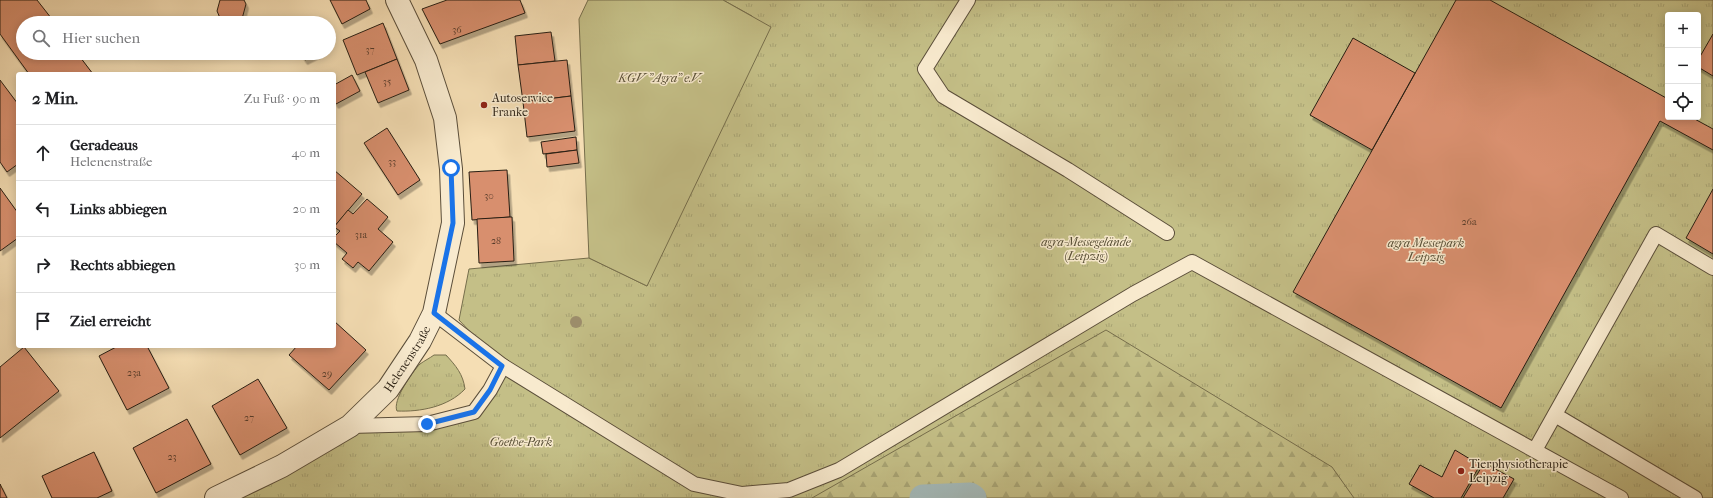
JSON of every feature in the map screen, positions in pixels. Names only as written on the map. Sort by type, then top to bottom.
[{"type":"street","name":"Helenenstraße","points":[[216,498],[282,466],[350,426],[388,390],[420,341],[434,313],[453,223],[451,168],[445,118],[426,60],[397,0]]},
{"type":"lane","points":[[968,0],[925,69],[943,96],[1068,170],[1167,233]]},
{"type":"lane","points":[[1535,450],[1656,234],[1713,268]]},
{"type":"lane","points":[[434,313],[502,366],[694,484],[742,494],[789,490],[839,470],[1134,294],[1192,262],[1621,498]]},
{"type":"lane","points":[[350,426],[427,424],[474,412],[490,390],[502,366]]},
{"type":"lane","points":[[1555,416],[1695,498]]},
{"type":"green space","name":"KGV \"Agra\" e.V.","points":[[588,0],[723,0],[771,27],[647,286],[589,258],[579,19]]},
{"type":"green space","name":"agra-Messegelände (Leipzig)","points":[[723,0],[1713,0],[1713,498],[216,498],[350,426],[474,412],[502,366],[459,320],[469,269],[589,258],[647,286],[752,16]]},
{"type":"green space","points":[[1106,330],[1332,467],[1354,498],[812,498]]},
{"type":"green space","points":[[434,355],[446,355],[458,370],[463,379],[465,389],[450,400],[433,407],[415,411],[397,411],[397,401],[412,373],[420,364]]},
{"type":"building","points":[[0,0],[37,0],[50,16],[16,16],[16,56],[0,34]]},
{"type":"building","points":[[220,0],[244,0],[246,4],[243,16],[219,16],[217,11]]},
{"type":"building","points":[[330,0],[366,0],[370,9],[342,24]]},
{"type":"building","points":[[447,0],[520,0],[525,13],[440,44],[422,9]]},
{"type":"building","points":[[1456,0],[1490,0],[1665,97],[1665,120],[1696,120],[1713,129],[1713,150],[1660,121],[1501,408],[1293,292]]},
{"type":"building","points":[[383,23],[397,59],[357,75],[343,40]]},
{"type":"building","points":[[551,32],[555,61],[518,65],[515,36]]},
{"type":"building","points":[[1713,34],[1713,76],[1701,69],[1701,55]]},
{"type":"building","points":[[1353,38],[1415,73],[1372,150],[1310,115]]},
{"type":"building","points":[[397,59],[409,90],[378,103],[365,72]]},
{"type":"building","points":[[19,60],[82,60],[91,72],[28,72]]},
{"type":"building","points":[[567,60],[571,96],[523,102],[518,65]]},
{"type":"building","points":[[352,75],[360,91],[336,104],[336,84]]},
{"type":"building","points":[[0,80],[16,101],[16,165],[7,172],[0,162]]},
{"type":"building","points":[[571,96],[575,131],[527,137],[523,102]]},
{"type":"building","points":[[387,128],[420,180],[398,195],[364,143]]},
{"type":"building","points":[[576,137],[577,150],[543,154],[541,142]]},
{"type":"building","points":[[577,150],[579,163],[547,167],[546,154]]},
{"type":"building","points":[[507,170],[510,217],[472,220],[469,172]]},
{"type":"building","points":[[336,172],[362,194],[336,225]]},
{"type":"building","points":[[0,188],[16,210],[16,239],[0,251]]},
{"type":"building","points":[[1713,189],[1713,254],[1686,238]]},
{"type":"building","points":[[367,199],[388,217],[378,229],[393,242],[369,271],[358,262],[353,268],[342,259],[347,253],[336,244],[336,235],[340,231],[336,228],[336,225],[348,210],[353,214]]},
{"type":"building","points":[[512,217],[514,261],[479,263],[477,219]]},
{"type":"building","points":[[336,323],[366,350],[329,390],[289,355],[295,348],[336,348]]},
{"type":"building","points":[[23,348],[25,348],[59,391],[0,438],[0,367]]},
{"type":"building","points":[[114,348],[148,348],[169,388],[127,410],[99,356]]},
{"type":"building","points":[[258,379],[287,428],[240,455],[212,406]]},
{"type":"building","points":[[187,419],[211,464],[156,493],[133,448]]},
{"type":"building","name":"Tierphysiotherapie Leipzig","points":[[1455,450],[1480,465],[1461,498],[1434,498],[1409,484],[1420,465],[1442,477]]},
{"type":"building","points":[[94,452],[112,491],[97,498],[52,498],[42,476]]},
{"type":"building","points":[[1484,463],[1514,479],[1503,498],[1463,498]]},
{"type":"building","points":[[0,484],[7,498],[0,498]]},
{"type":"waterway","points":[[923,498],[970,496],[973,498]]},
{"type":"place","name":"Autoservice Franke","points":[[484,105]]},
{"type":"place","name":"Tierphysiotherapie Leipzig","points":[[1461,471]]},
{"type":"route","points":[[427,424],[474,412],[490,390],[502,366],[434,313],[453,223],[451,168]]},
{"type":"park label","name":"agra Messepark Leipzig","points":[[1426,250]]},
{"type":"park label","name":"Goethe-Park","points":[[521,442]]}]
